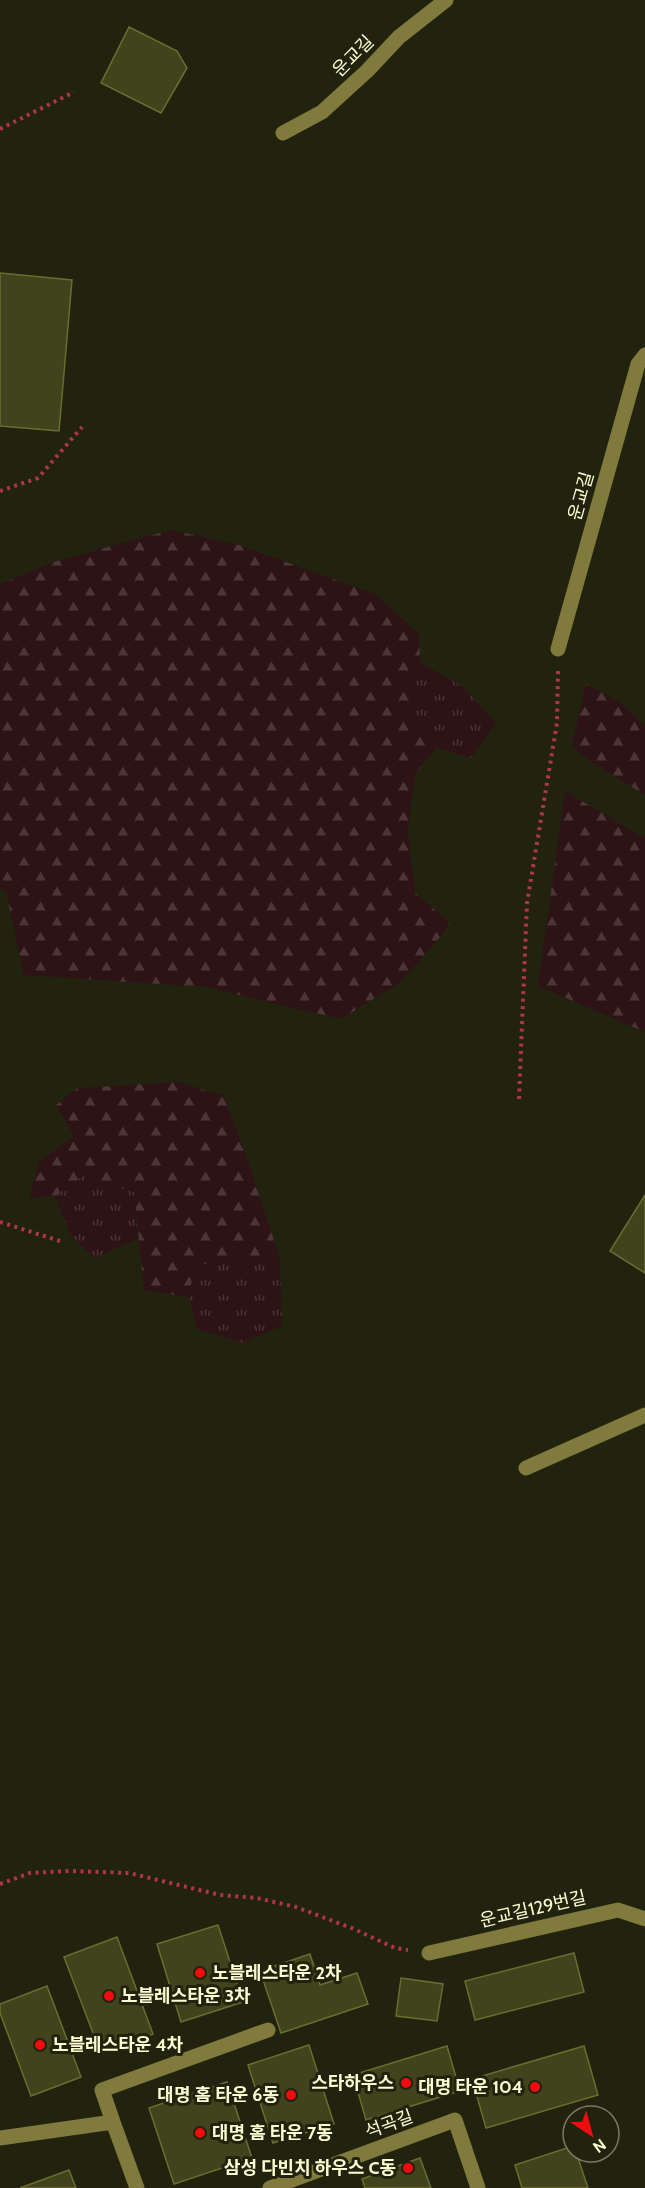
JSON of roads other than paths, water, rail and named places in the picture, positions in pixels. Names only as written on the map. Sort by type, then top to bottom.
[{"type":"street","name":"운교길","points":[[283,133],[322,112],[399,37],[446,0]]},
{"type":"street","name":"운교길","points":[[558,649],[638,364],[645,356]]},
{"type":"street","points":[[526,1468],[645,1415]]},
{"type":"street","name":"운교길129번길","points":[[429,1953],[618,1910],[645,1919]]},
{"type":"street","points":[[137,2188],[102,2090],[268,2030]]},
{"type":"street","name":"석곡길","points":[[270,2188],[455,2120],[478,2188]]},
{"type":"street","points":[[0,2138],[113,2122]]},
{"type":"place","name":"노블레스타운 2차","points":[[200,1973]]},
{"type":"place","name":"노블레스타운 3차","points":[[109,1996]]},
{"type":"place","name":"노블레스타운 4차","points":[[40,2045]]},
{"type":"place","name":"스타하우스","points":[[406,2083]]},
{"type":"place","name":"대명 타운 104","points":[[535,2087]]},
{"type":"place","name":"대명 홈 타운 6동","points":[[291,2095]]},
{"type":"place","name":"대명 홈 타운 7동","points":[[200,2133]]},
{"type":"place","name":"삼성 다빈치 하우스 C동","points":[[408,2168]]}]
